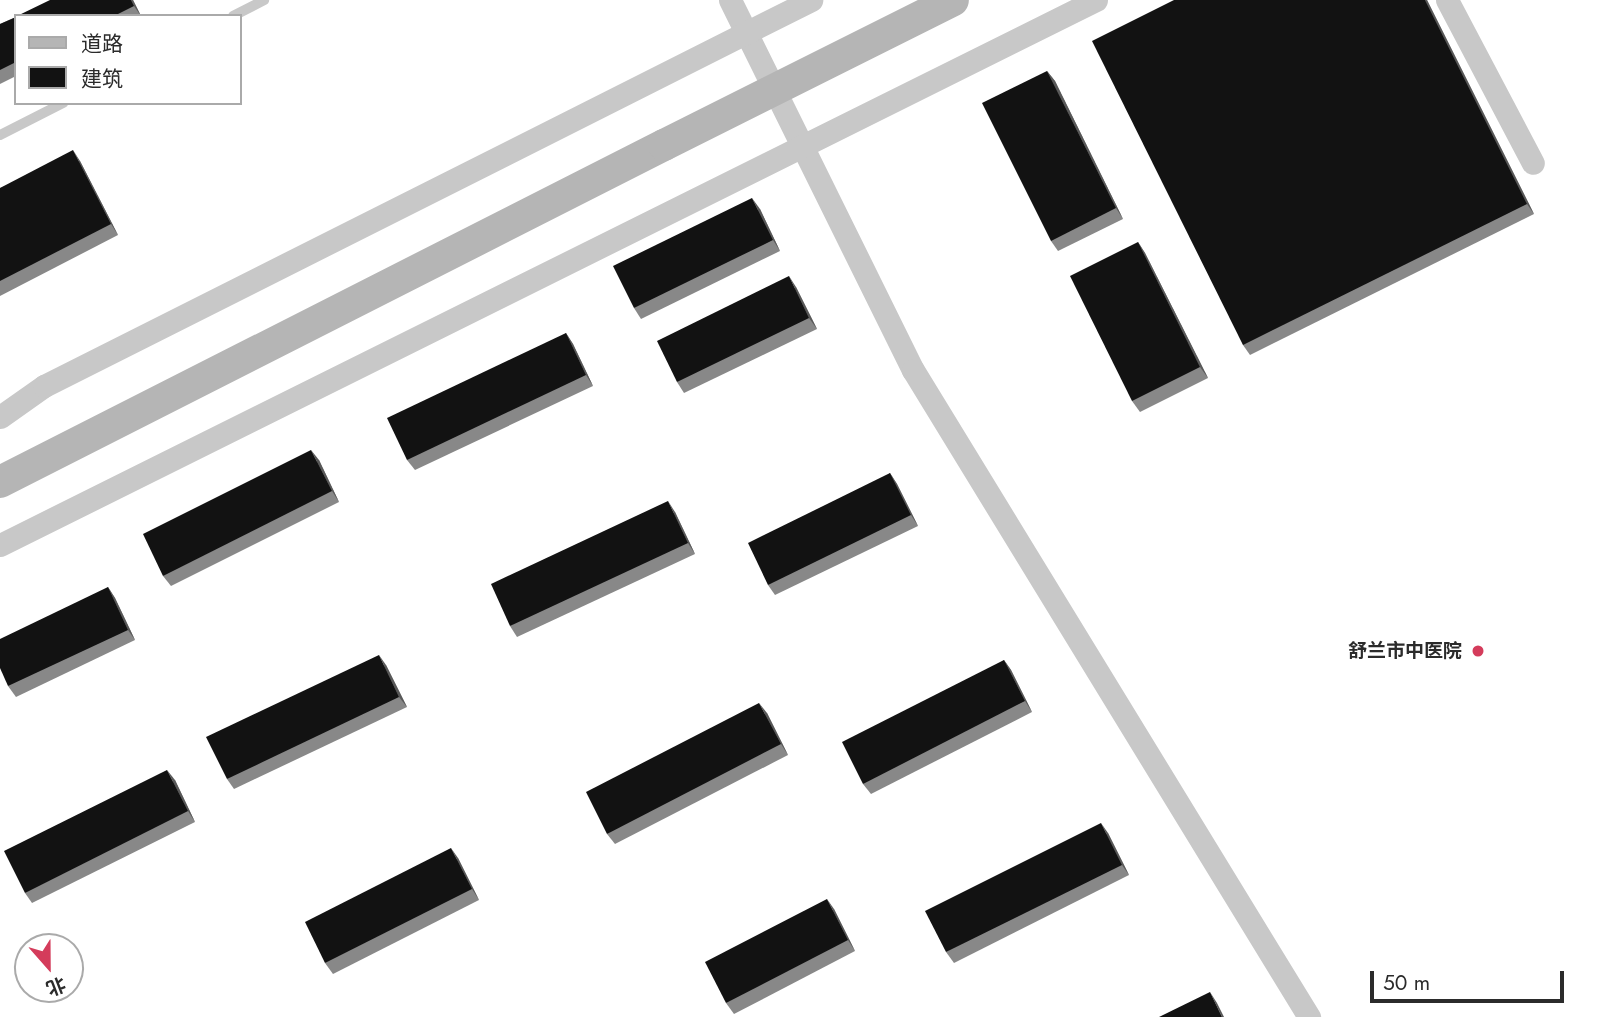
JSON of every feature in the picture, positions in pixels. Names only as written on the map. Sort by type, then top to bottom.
[{"type":"main road","points":[[0,482],[953,0]]},
{"type":"street","points":[[730,0],[913,370],[1309,1017]]},
{"type":"street","points":[[0,417],[44,386],[811,0]]},
{"type":"street","points":[[0,545],[1096,0]]},
{"type":"street","points":[[1447,0],[1533,163]]},
{"type":"lane","points":[[237,14],[264,0]]},
{"type":"lane","points":[[0,135],[59,105]]},
{"type":"building","points":[[50,0],[131,0],[134,6],[118,14],[21,14]]},
{"type":"building","points":[[1174,0],[1425,0],[1527,204],[1243,345],[1092,41]]},
{"type":"building","points":[[14,18],[14,63],[0,70],[0,24]]},
{"type":"building","points":[[1047,71],[1116,208],[1051,241],[982,103]]},
{"type":"building","points":[[73,150],[111,224],[0,281],[0,188]]},
{"type":"building","points":[[752,198],[773,240],[634,308],[613,266]]},
{"type":"building","points":[[1138,242],[1200,367],[1132,401],[1070,276]]},
{"type":"building","points":[[789,276],[809,318],[677,382],[657,341]]},
{"type":"building","points":[[566,333],[586,375],[407,460],[387,418]]},
{"type":"building","points":[[311,450],[332,491],[163,576],[143,534]]},
{"type":"building","points":[[890,473],[911,515],[768,585],[748,543]]},
{"type":"building","points":[[668,501],[688,543],[510,626],[491,584]]},
{"type":"building","points":[[108,587],[128,630],[8,686],[0,668],[0,639]]},
{"type":"building","points":[[379,655],[399,697],[227,779],[206,737]]},
{"type":"building","points":[[1004,660],[1025,701],[863,784],[842,742]]},
{"type":"building","points":[[759,703],[781,744],[607,834],[586,792]]},
{"type":"building","points":[[167,770],[188,811],[25,893],[4,851]]},
{"type":"building","points":[[1101,823],[1122,865],[946,952],[925,911]]},
{"type":"building","points":[[451,848],[472,889],[325,963],[305,922]]},
{"type":"building","points":[[827,899],[848,940],[726,1003],[705,962]]},
{"type":"building","points":[[1210,992],[1222,1017],[1159,1017]]},
{"type":"place","name":"舒兰市中医院","points":[[1478,651]]}]
